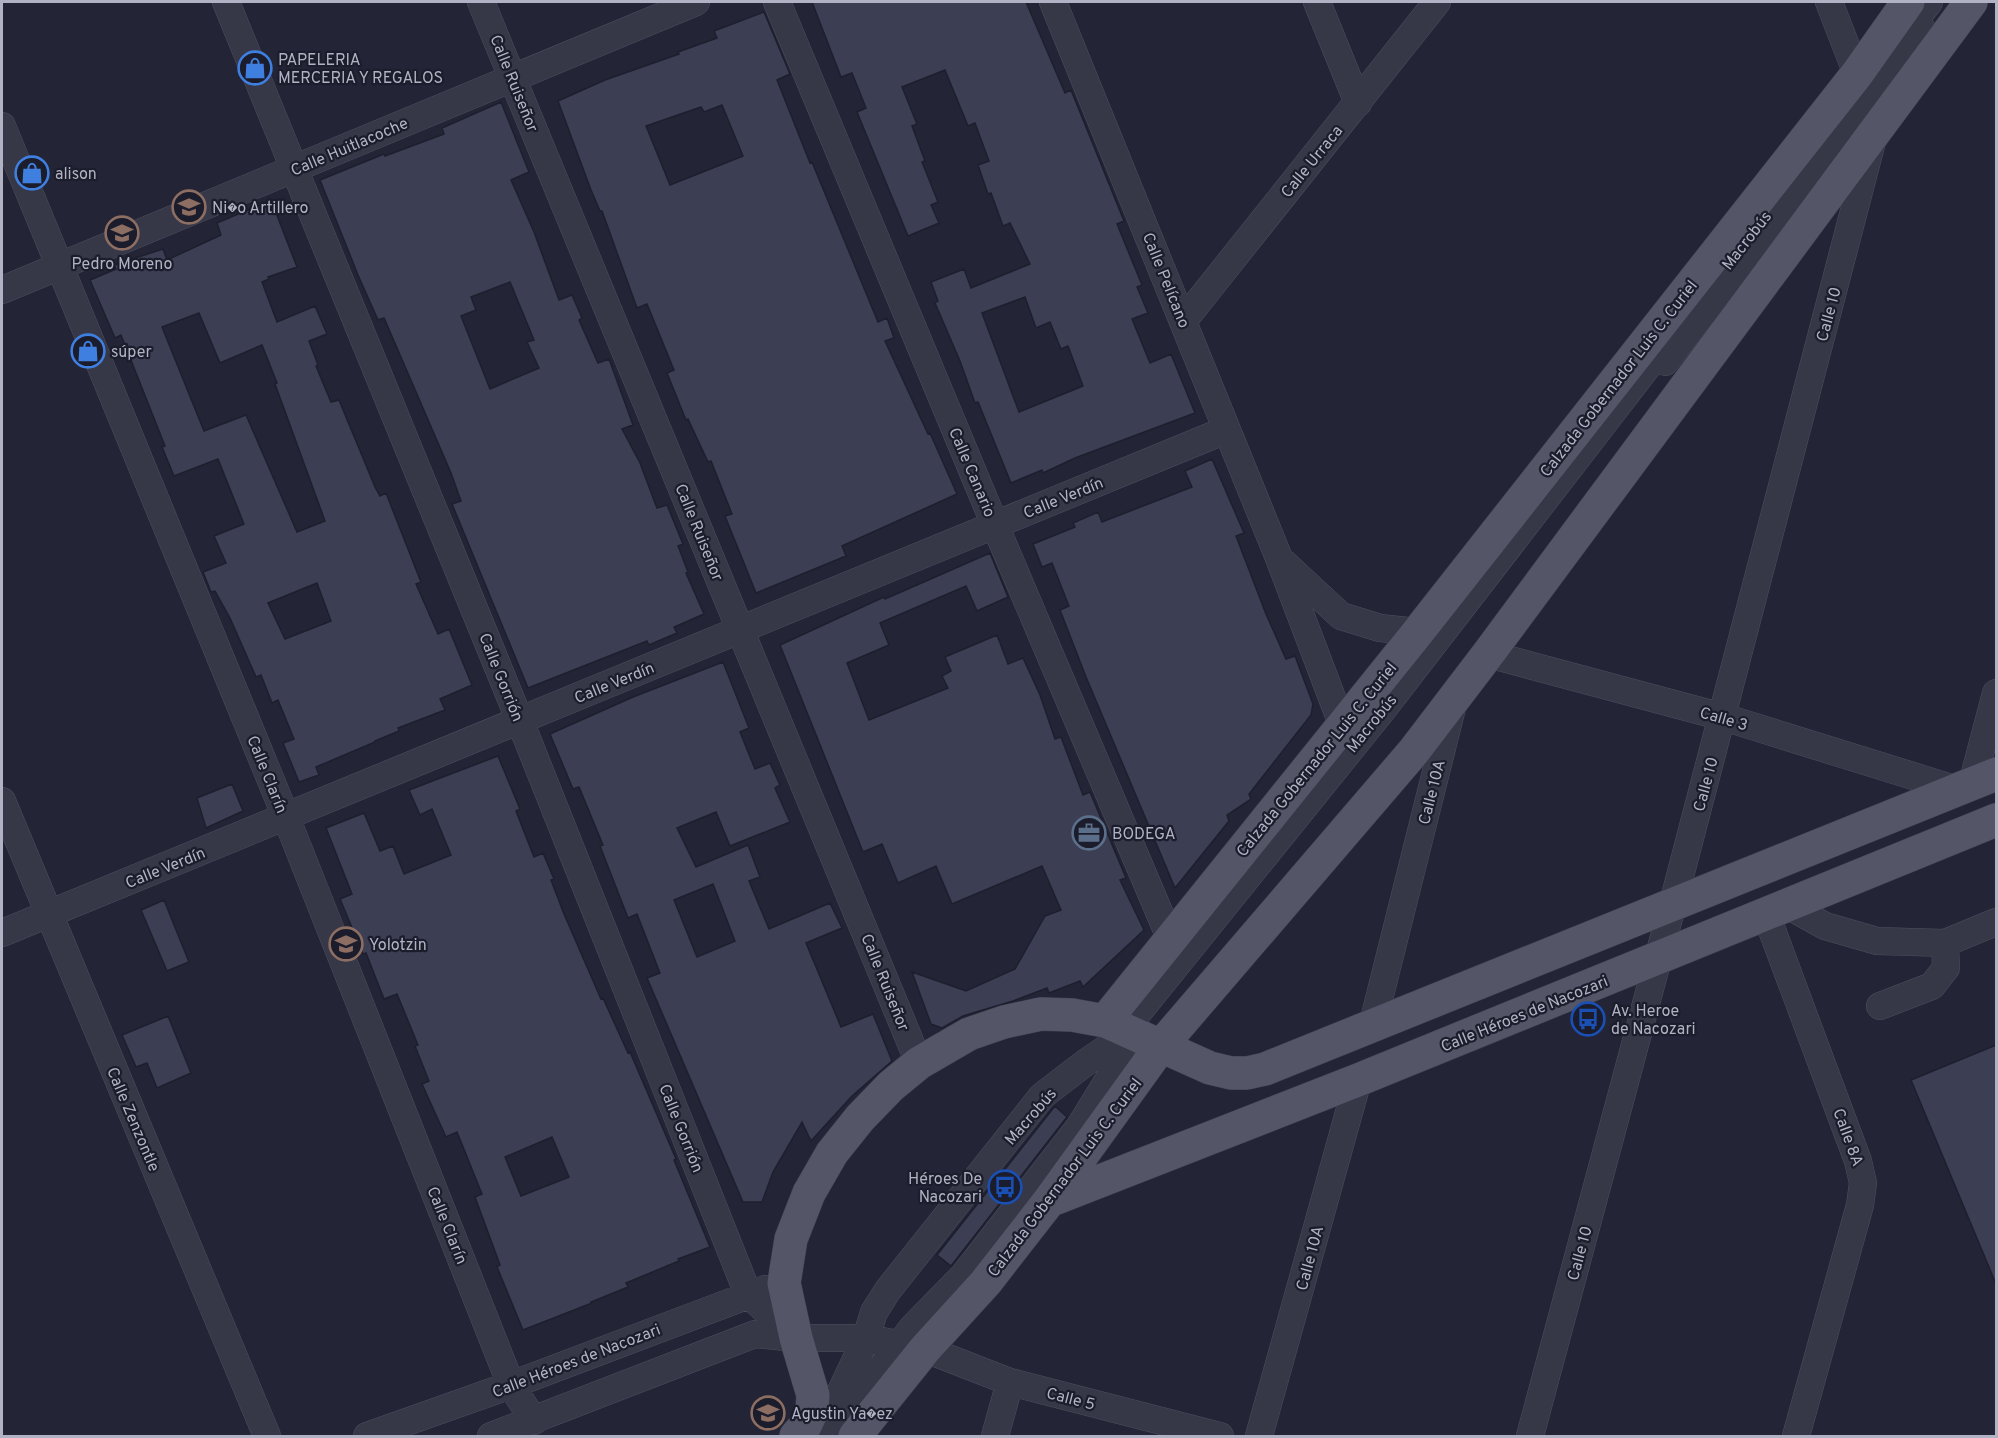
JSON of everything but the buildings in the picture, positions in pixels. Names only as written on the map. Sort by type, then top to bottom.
[{"type":"main road","name":"Calzada Gobernador Luis C. Curiel","points":[[855,1437],[913,1346],[986,1282],[1049,1201],[1132,1034],[1171,940],[1418,632],[1857,74],[1908,2]]},
{"type":"main road","name":"Calzada Gobernador Luis C. Curiel","points":[[1132,1034],[1414,751],[1971,2]]},
{"type":"main road","points":[[796,1437],[809,1417],[813,1395],[796,1338],[784,1283],[791,1239],[809,1193],[832,1153],[860,1118],[891,1086],[919,1063],[969,1034],[1004,1022],[1041,1014],[1072,1015],[1132,1034],[1210,1068],[1231,1073],[1247,1073],[1265,1069],[1975,783]]},
{"type":"main road","name":"Calle Héroes de Nacozari","points":[[1049,1201],[1358,1080],[1996,820]]},
{"type":"street","name":"Calle Gorrión","points":[[226,2],[520,721],[748,1294],[796,1338]]},
{"type":"street","name":"Calle Ruiseñor","points":[[482,2],[919,1063]]},
{"type":"street","name":"Calle Huitlacoche","points":[[2,290],[696,2]]},
{"type":"street","name":"Calle Canario","points":[[777,2],[1171,940]]},
{"type":"street","name":"Calle Pelícano","points":[[1053,2],[1184,320],[1342,724]]},
{"type":"street","points":[[1317,2],[1358,103]]},
{"type":"street","name":"Calle Urraca","points":[[1184,320],[1437,2]]},
{"type":"street","points":[[1829,2],[1857,74]]},
{"type":"street","name":"Macrobús","points":[[828,1437],[913,1346],[913,1327],[964,1275],[1080,1126],[1121,1059],[1132,1034],[1929,2]]},
{"type":"street","name":"Macrobús","points":[[813,1437],[836,1402],[866,1338],[874,1312],[888,1290],[1042,1096],[1085,1063],[1132,1034],[1394,712],[1943,2]]},
{"type":"street","name":"Calle Clarín","points":[[2,126],[286,817],[511,1385],[534,1421]]},
{"type":"street","name":"Calle 10","points":[[1530,1437],[1674,903],[1860,195],[1875,130]]},
{"type":"street","name":"Calle Verdín","points":[[2,933],[1226,430]]},
{"type":"street","name":"Calle Pelícano","points":[[1279,558],[1341,616],[1380,628],[1418,632]]},
{"type":"street","name":"Calle 3","points":[[1488,654],[1975,783]]},
{"type":"street","points":[[1975,783],[1996,693]]},
{"type":"street","name":"Calle 10A","points":[[1372,1027],[1455,697]]},
{"type":"street","name":"Calle Zenzontle","points":[[2,801],[267,1437]]},
{"type":"street","points":[[1777,910],[1877,941],[1945,943],[1996,921]]},
{"type":"street","name":"Calle 8A","points":[[1777,910],[1858,1161],[1863,1183],[1860,1205],[1796,1437]]},
{"type":"street","points":[[1880,1006],[1932,986],[1946,968],[1945,943]]},
{"type":"street","name":"Calle 10A","points":[[1259,1437],[1358,1080]]},
{"type":"street","name":"Calle Héroes de Nacozari","points":[[367,1437],[511,1385],[748,1294],[784,1283]]},
{"type":"street","points":[[490,1437],[755,1334],[796,1338]]},
{"type":"street","name":"Calle 5","points":[[796,1338],[866,1338],[913,1346],[1010,1382],[1220,1437]]},
{"type":"street","points":[[995,1437],[1010,1382]]},
{"type":"place","name":"PAPELERIA MERCERIA Y REGALOS","points":[[255,68]]},
{"type":"place","name":"alison","points":[[32,173]]},
{"type":"place","name":"Ni�o Artillero","points":[[189,207]]},
{"type":"place","name":"Pedro Moreno","points":[[122,233]]},
{"type":"place","name":"súper","points":[[88,351]]},
{"type":"place","name":"BODEGA","points":[[1089,833]]},
{"type":"place","name":"Yolotzin","points":[[346,944]]},
{"type":"place","name":"Av. Heroe de Nacozari","points":[[1588,1019]]},
{"type":"place","name":"Héroes De Nacozari","points":[[1005,1187]]},
{"type":"place","name":"Agustin Ya�ez","points":[[768,1413]]}]
